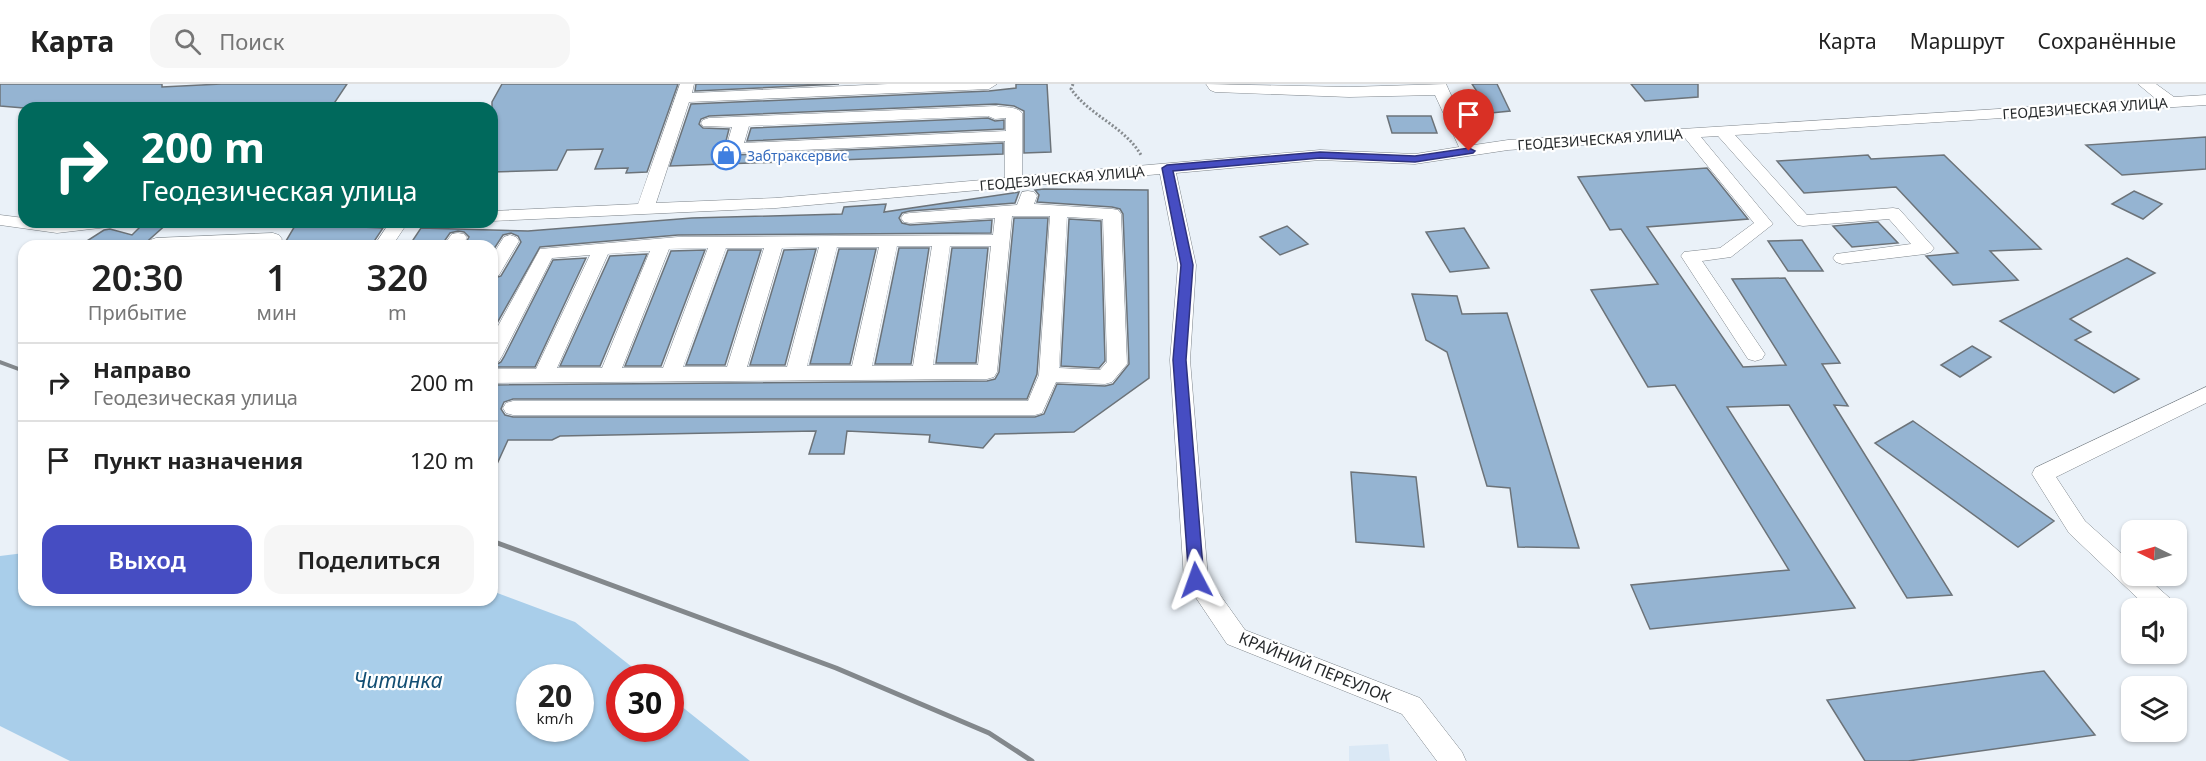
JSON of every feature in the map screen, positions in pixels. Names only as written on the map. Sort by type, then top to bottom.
[{"type":"street","points":[[645,209],[685,91],[989,84]]},
{"type":"street","points":[[1214,84],[1215,87],[1287,91],[1440,87],[1469,151]]},
{"type":"street","points":[[2146,84],[2170,102]]},
{"type":"street","name":"ГЕОДЕЗИЧЕСКАЯ УЛИЦА","points":[[498,216],[776,203],[1320,155],[1415,159],[1508,145],[2206,100]]},
{"type":"street","points":[[709,123],[996,111],[996,114],[1014,113],[1013,136],[1024,209]]},
{"type":"street","points":[[742,122],[734,148],[1013,136]]},
{"type":"street","points":[[1722,131],[1803,221],[1893,213],[1925,248],[1842,258]]},
{"type":"street","points":[[1689,134],[1764,224],[1725,253],[1690,256],[1755,354]]},
{"type":"street","name":"КРАЙНИЙ ПЕРЕУЛОК","points":[[1156,169],[1187,265],[1180,360],[1196,580],[1236,637],[1411,706],[1453,761]]},
{"type":"street","points":[[910,218],[1024,209],[1112,214],[1117,364],[1104,377],[1049,375]]},
{"type":"street","points":[[513,408],[1035,408],[1049,375],[1059,211]]},
{"type":"street","points":[[498,376],[987,372],[1004,212]]},
{"type":"street","points":[[0,220],[18,223]]},
{"type":"street","points":[[256,240],[272,240]]},
{"type":"street","points":[[498,345],[546,253],[719,242],[1001,240]]},
{"type":"street","points":[[498,261],[510,241]]},
{"type":"street","points":[[860,374],[889,241]]},
{"type":"street","points":[[922,373],[942,241]]},
{"type":"street","points":[[670,375],[719,242]]},
{"type":"street","points":[[735,374],[775,242]]},
{"type":"street","points":[[795,374],[830,242]]},
{"type":"street","points":[[609,375],[662,244]]},
{"type":"street","points":[[543,376],[602,249]]},
{"type":"street","points":[[2153,598],[2077,527],[2043,474],[2206,394]]},
{"type":"path","points":[[1073,84],[1071,89],[1077,100],[1136,142],[1156,169]]},
{"type":"shaded area","points":[[1388,744],[1390,761],[1349,761],[1349,746]]},
{"type":"water","name":"Читинка","points":[[18,554],[18,606],[498,606],[498,593],[575,622],[628,664],[606,664],[606,742],[684,742],[684,708],[750,761],[70,761],[0,726],[0,556]]},
{"type":"building","points":[[0,84],[162,84],[162,87],[221,84],[347,84],[335,102],[18,102],[18,108],[0,106]]},
{"type":"building","points":[[502,84],[678,84],[647,172],[626,173],[628,168],[595,169],[603,149],[567,150],[557,170],[498,172],[498,102],[492,102]]},
{"type":"building","points":[[696,84],[839,84],[695,91]]},
{"type":"building","points":[[1016,84],[1047,84],[1051,152],[1024,153],[1024,111],[1014,106],[996,104],[709,116],[701,119],[699,124],[703,128],[729,129],[724,149],[734,155],[1003,143],[1003,154],[670,166],[691,104],[989,91],[1016,88]]},
{"type":"building","points":[[1472,84],[1497,84],[1510,111],[1491,113]]},
{"type":"building","points":[[1631,84],[1698,84],[1698,97],[1645,101]]},
{"type":"building","points":[[1387,116],[1431,116],[1437,133],[1392,133]]},
{"type":"building","points":[[988,118],[995,121],[1004,120],[1004,129],[747,141],[751,128]]},
{"type":"building","points":[[2206,137],[2206,169],[2122,175],[2086,145]]},
{"type":"building","points":[[1868,155],[1871,159],[1944,155],[2041,249],[1990,251],[2018,280],[1953,285],[1926,256],[1958,253],[1896,187],[1804,193],[1777,161]]},
{"type":"building","points":[[1707,168],[1748,219],[1647,227],[1743,367],[1786,365],[1732,279],[1785,278],[1840,363],[1822,364],[1848,406],[1834,405],[1952,595],[1907,598],[1789,405],[1727,407],[1855,608],[1650,629],[1631,585],[1789,570],[1675,385],[1648,387],[1591,290],[1658,284],[1621,229],[1610,230],[1578,177]]},
{"type":"building","points":[[1035,190],[1148,190],[1149,378],[1074,432],[995,434],[983,448],[929,442],[930,435],[847,431],[844,454],[809,454],[816,431],[560,436],[552,440],[508,440],[498,462],[498,385],[987,381],[995,379],[999,372],[1014,218],[1048,218],[1037,374],[1027,399],[513,399],[504,402],[501,409],[505,415],[513,417],[1035,417],[1044,414],[1057,384],[1105,386],[1113,384],[1129,364],[1123,214],[1120,209],[1112,207],[1037,202],[1039,195]]},
{"type":"building","points":[[2134,191],[2162,204],[2143,219],[2112,204]]},
{"type":"building","points":[[1019,192],[1015,203],[910,211],[902,213],[899,218],[902,223],[910,225],[992,220],[991,233],[678,235],[540,247],[498,321],[498,277],[501,276],[521,242],[518,236],[511,233],[503,235],[498,243],[498,240],[467,240],[469,237],[464,232],[458,231],[450,233],[445,240],[413,240],[421,228],[528,231],[692,218],[842,214],[844,207],[886,204],[884,212]]},
{"type":"building","points":[[1069,219],[1101,221],[1105,361],[1099,368],[1061,366]]},
{"type":"building","points":[[1878,222],[1898,243],[1852,247],[1833,226]]},
{"type":"building","points":[[1287,226],[1308,244],[1280,255],[1260,237]]},
{"type":"building","points":[[139,228],[162,228],[149,240],[88,240],[104,230],[110,229],[132,235]]},
{"type":"building","points":[[294,228],[383,228],[375,240],[287,240]]},
{"type":"building","points":[[1464,228],[1489,268],[1450,272],[1426,232]]},
{"type":"building","points":[[1802,240],[1823,271],[1788,271],[1768,241]]},
{"type":"building","points":[[899,248],[929,248],[911,364],[875,364]]},
{"type":"building","points":[[952,248],[988,248],[976,363],[936,363]]},
{"type":"building","points":[[816,249],[785,365],[750,365],[784,250]]},
{"type":"building","points":[[839,249],[876,249],[850,364],[810,364]]},
{"type":"building","points":[[705,250],[661,366],[625,366],[671,251]]},
{"type":"building","points":[[728,250],[761,250],[725,365],[686,365]]},
{"type":"building","points":[[647,254],[600,366],[560,366],[610,256]]},
{"type":"building","points":[[586,258],[535,367],[498,367],[498,364],[504,357],[553,260]]},
{"type":"building","points":[[2127,258],[2155,273],[2070,319],[2091,332],[2075,340],[2139,379],[2114,393],[2000,321]]},
{"type":"building","points":[[1412,294],[1457,296],[1462,314],[1507,313],[1579,548],[1518,547],[1510,488],[1487,486],[1447,352],[1426,340]]},
{"type":"building","points":[[1972,346],[1991,357],[1960,377],[1941,365]]},
{"type":"building","points":[[1913,421],[2054,521],[2018,547],[1875,443]]},
{"type":"building","points":[[1351,472],[1416,477],[1424,547],[1356,542]]},
{"type":"building","points":[[2044,671],[2095,735],[1908,761],[1865,761],[1827,700]]},
{"type":"railway","points":[[0,362],[18,369]]},
{"type":"railway","points":[[498,543],[836,668],[989,733],[1032,761]]},
{"type":"place","name":"Забтраксервис","points":[[726,155]]},
{"type":"route","points":[[1196,580],[1180,360],[1187,265],[1167,168],[1320,155],[1415,159],[1469,151]]}]
